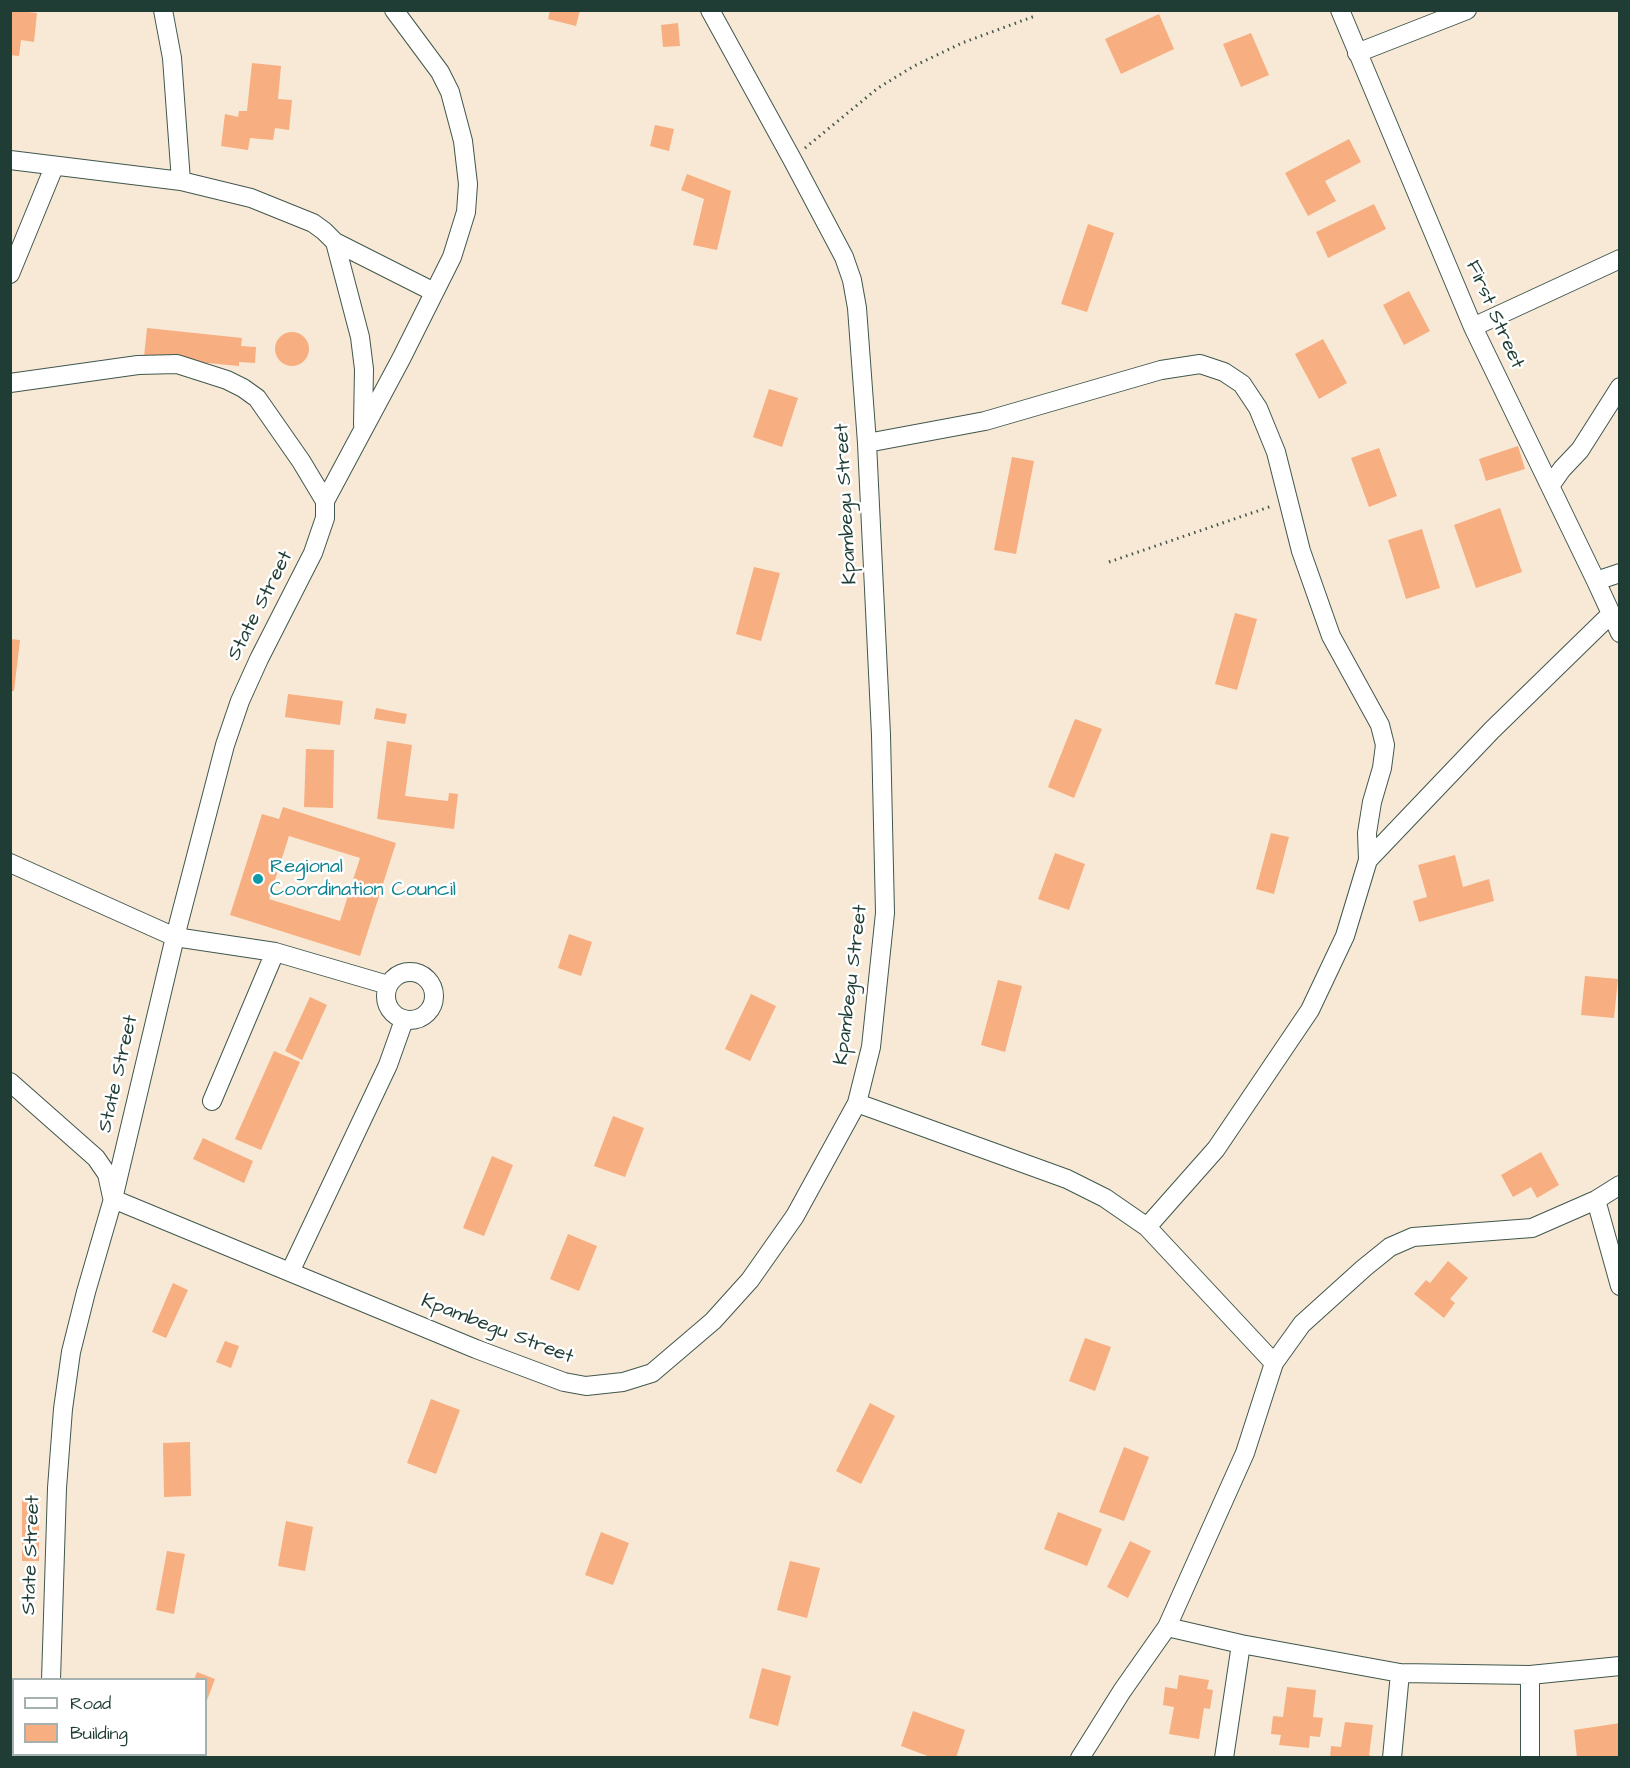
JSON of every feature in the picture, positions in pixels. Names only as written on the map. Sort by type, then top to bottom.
[{"type":"street","points":[[163,10],[172,58],[181,181]]},
{"type":"street","name":"State Street","points":[[51,1678],[54,1545],[63,1408],[71,1352],[113,1199],[175,937],[225,745],[240,701],[259,659],[313,553],[325,518],[325,501],[401,359],[452,257],[466,212],[468,184],[463,141],[450,92],[440,72],[394,10]]},
{"type":"street","name":"Kpambegu Street","points":[[113,1199],[476,1349],[564,1382],[586,1386],[623,1382],[652,1373],[661,1366],[713,1321],[750,1280],[795,1216],[857,1103],[871,1047],[885,913],[881,735],[862,354],[852,280],[844,257],[710,10]]},
{"type":"street","name":"First Street","points":[[1340,10],[1473,327],[1620,633]]},
{"type":"street","points":[[1357,53],[1467,10]]},
{"type":"street","points":[[10,160],[181,181],[251,198],[313,223],[335,242],[434,292]]},
{"type":"street","points":[[10,274],[54,166]]},
{"type":"street","points":[[335,242],[360,337],[364,369],[363,430]]},
{"type":"street","points":[[1473,327],[1620,259]]},
{"type":"street","points":[[10,383],[138,365],[177,364],[227,380],[257,398],[301,460],[325,501]]},
{"type":"street","points":[[867,442],[985,421],[1161,370],[1200,364],[1224,372],[1242,384],[1258,408],[1276,452],[1301,551],[1331,636],[1380,725],[1386,745],[1367,833],[1368,860],[1345,936],[1310,1010],[1216,1149],[1147,1227]]},
{"type":"street","points":[[1550,486],[1580,450],[1620,387]]},
{"type":"street","points":[[1596,581],[1620,573]]},
{"type":"street","points":[[1368,860],[1492,730],[1611,614]]},
{"type":"street","points":[[10,863],[175,937],[275,951],[388,986]]},
{"type":"street","points":[[212,1101],[275,951]]},
{"type":"street","points":[[407,971],[420,973],[430,980],[435,992],[434,1004],[427,1014],[416,1020],[404,1020],[392,1013],[386,1000],[388,986],[396,976],[407,971]]},
{"type":"street","points":[[290,1272],[388,1065],[404,1020]]},
{"type":"street","points":[[10,1082],[96,1158],[106,1174],[113,1199]]},
{"type":"street","points":[[857,1103],[1067,1179],[1105,1198],[1147,1227],[1274,1363]]},
{"type":"street","points":[[1080,1758],[1122,1690],[1167,1627],[1245,1453],[1274,1363],[1302,1324],[1390,1247],[1413,1237],[1532,1228],[1596,1200],[1620,1185]]},
{"type":"street","points":[[1596,1200],[1620,1286]]},
{"type":"street","points":[[1167,1627],[1241,1644],[1400,1673],[1530,1675],[1620,1666]]},
{"type":"street","points":[[1224,1758],[1241,1644]]},
{"type":"street","points":[[1392,1758],[1400,1673]]},
{"type":"street","points":[[1530,1675],[1530,1758]]},
{"type":"path","points":[[792,159],[878,88],[914,66],[962,43],[1035,16]]},
{"type":"path","points":[[1109,562],[1288,500]]},
{"type":"building","points":[[10,10],[37,13],[34,42],[21,40],[19,56],[10,55]]},
{"type":"building","points":[[550,10],[580,10],[576,26],[548,19]]},
{"type":"building","points":[[1159,14],[1174,49],[1121,74],[1105,39]]},
{"type":"building","points":[[678,23],[680,46],[663,47],[661,25]]},
{"type":"building","points":[[1251,33],[1269,75],[1241,87],[1223,44]]},
{"type":"building","points":[[252,63],[281,66],[278,99],[292,100],[289,130],[275,128],[273,140],[250,138],[248,150],[221,146],[225,114],[238,117],[239,111],[247,111]]},
{"type":"building","points":[[655,125],[674,129],[669,151],[650,146]]},
{"type":"building","points":[[1349,139],[1361,162],[1325,181],[1336,201],[1308,216],[1285,173]]},
{"type":"building","points":[[687,174],[731,191],[717,250],[693,245],[704,199],[681,190]]},
{"type":"building","points":[[1374,204],[1386,229],[1328,258],[1316,232]]},
{"type":"building","points":[[1088,224],[1114,233],[1087,312],[1061,304]]},
{"type":"building","points":[[1409,291],[1430,331],[1404,345],[1383,305]]},
{"type":"building","points":[[147,328],[242,338],[241,346],[256,347],[255,363],[239,362],[239,366],[144,357]]},
{"type":"building","points":[[292,332],[304,337],[309,349],[304,361],[292,366],[280,361],[275,349],[280,337]]},
{"type":"building","points":[[1323,339],[1347,383],[1319,399],[1295,354]]},
{"type":"building","points":[[769,389],[798,398],[782,447],[753,437]]},
{"type":"building","points":[[1518,446],[1525,469],[1486,481],[1479,459]]},
{"type":"building","points":[[1379,448],[1397,496],[1369,507],[1351,458]]},
{"type":"building","points":[[1012,457],[1034,461],[1016,554],[994,550]]},
{"type":"building","points":[[1500,508],[1522,572],[1476,588],[1454,525]]},
{"type":"building","points":[[1422,529],[1440,588],[1406,599],[1388,540]]},
{"type":"building","points":[[754,567],[780,573],[761,641],[736,634]]},
{"type":"building","points":[[1235,613],[1257,619],[1237,690],[1215,684]]},
{"type":"building","points":[[10,639],[20,640],[14,691],[10,691]]},
{"type":"building","points":[[288,694],[343,701],[340,725],[285,717]]},
{"type":"building","points":[[376,708],[407,714],[405,724],[374,719]]},
{"type":"building","points":[[1075,719],[1102,729],[1074,798],[1048,787]]},
{"type":"building","points":[[387,741],[412,745],[405,796],[448,801],[449,793],[458,794],[454,829],[377,819]]},
{"type":"building","points":[[306,749],[334,750],[333,808],[304,807]]},
{"type":"building","name":"Regional Coordination Council","points":[[283,807],[396,843],[360,956],[230,915],[262,814],[279,819]],"holes":[[[289,836],[360,858],[340,921],[269,899]]]},
{"type":"building","points":[[1271,833],[1289,837],[1274,894],[1256,889]]},
{"type":"building","points":[[1055,853],[1085,864],[1069,910],[1038,899]]},
{"type":"building","points":[[1455,855],[1463,887],[1489,879],[1494,901],[1419,922],[1413,901],[1427,897],[1418,865]]},
{"type":"building","points":[[569,934],[592,942],[581,976],[558,968]]},
{"type":"building","points":[[1585,976],[1618,979],[1614,1018],[1581,1015]]},
{"type":"building","points":[[998,980],[1022,986],[1005,1052],[981,1045]]},
{"type":"building","points":[[751,994],[776,1006],[750,1061],[725,1049]]},
{"type":"building","points":[[310,997],[327,1005],[302,1060],[285,1051]]},
{"type":"building","points":[[274,1051],[300,1062],[261,1150],[235,1139]]},
{"type":"building","points":[[613,1116],[644,1128],[625,1177],[594,1166]]},
{"type":"building","points":[[203,1138],[253,1161],[244,1183],[193,1159]]},
{"type":"building","points":[[1541,1152],[1559,1185],[1537,1198],[1531,1187],[1513,1197],[1501,1175]]},
{"type":"building","points":[[492,1156],[513,1165],[484,1236],[463,1228]]},
{"type":"building","points":[[568,1234],[597,1246],[579,1291],[550,1279]]},
{"type":"building","points":[[1448,1261],[1468,1278],[1450,1299],[1455,1303],[1444,1318],[1414,1294],[1426,1280],[1430,1283]]},
{"type":"building","points":[[173,1283],[188,1290],[166,1338],[152,1332]]},
{"type":"building","points":[[1085,1338],[1111,1347],[1095,1391],[1069,1381]]},
{"type":"building","points":[[225,1341],[239,1346],[231,1368],[216,1362]]},
{"type":"building","points":[[431,1399],[460,1410],[436,1474],[407,1463]]},
{"type":"building","points":[[870,1403],[895,1416],[861,1484],[836,1471]]},
{"type":"building","points":[[190,1442],[191,1496],[164,1497],[163,1443]]},
{"type":"building","points":[[1124,1447],[1149,1457],[1124,1521],[1099,1512]]},
{"type":"building","points":[[22,1499],[39,1499],[39,1561],[22,1561]]},
{"type":"building","points":[[1058,1512],[1102,1529],[1087,1566],[1044,1549]]},
{"type":"building","points":[[286,1521],[313,1527],[305,1571],[278,1566]]},
{"type":"building","points":[[601,1532],[629,1543],[613,1585],[585,1575]]},
{"type":"building","points":[[1130,1541],[1151,1551],[1128,1598],[1107,1587]]},
{"type":"building","points":[[167,1551],[185,1554],[174,1614],[156,1610]]},
{"type":"building","points":[[790,1561],[820,1568],[807,1618],[777,1610]]},
{"type":"building","points":[[762,1668],[791,1676],[778,1726],[749,1718]]},
{"type":"building","points":[[197,1672],[215,1679],[207,1700],[207,1678],[195,1678]]},
{"type":"building","points":[[1179,1675],[1209,1680],[1207,1689],[1213,1690],[1210,1709],[1204,1708],[1199,1739],[1169,1734],[1174,1707],[1163,1705],[1165,1687],[1177,1689]]},
{"type":"building","points":[[1287,1687],[1316,1690],[1313,1717],[1323,1718],[1320,1737],[1310,1736],[1309,1748],[1279,1745],[1281,1735],[1271,1734],[1273,1716],[1283,1717]]},
{"type":"building","points":[[913,1711],[965,1730],[956,1758],[933,1758],[901,1746]]},
{"type":"building","points":[[1345,1722],[1373,1725],[1369,1755],[1374,1758],[1330,1758],[1331,1746],[1341,1747]]},
{"type":"building","points":[[1620,1723],[1620,1758],[1577,1758],[1574,1730]]},
{"type":"building","points":[[10,1728],[12,1728],[12,1744],[10,1743]]},
{"type":"place","name":"Regional Coordination Council","points":[[258,879]]}]
